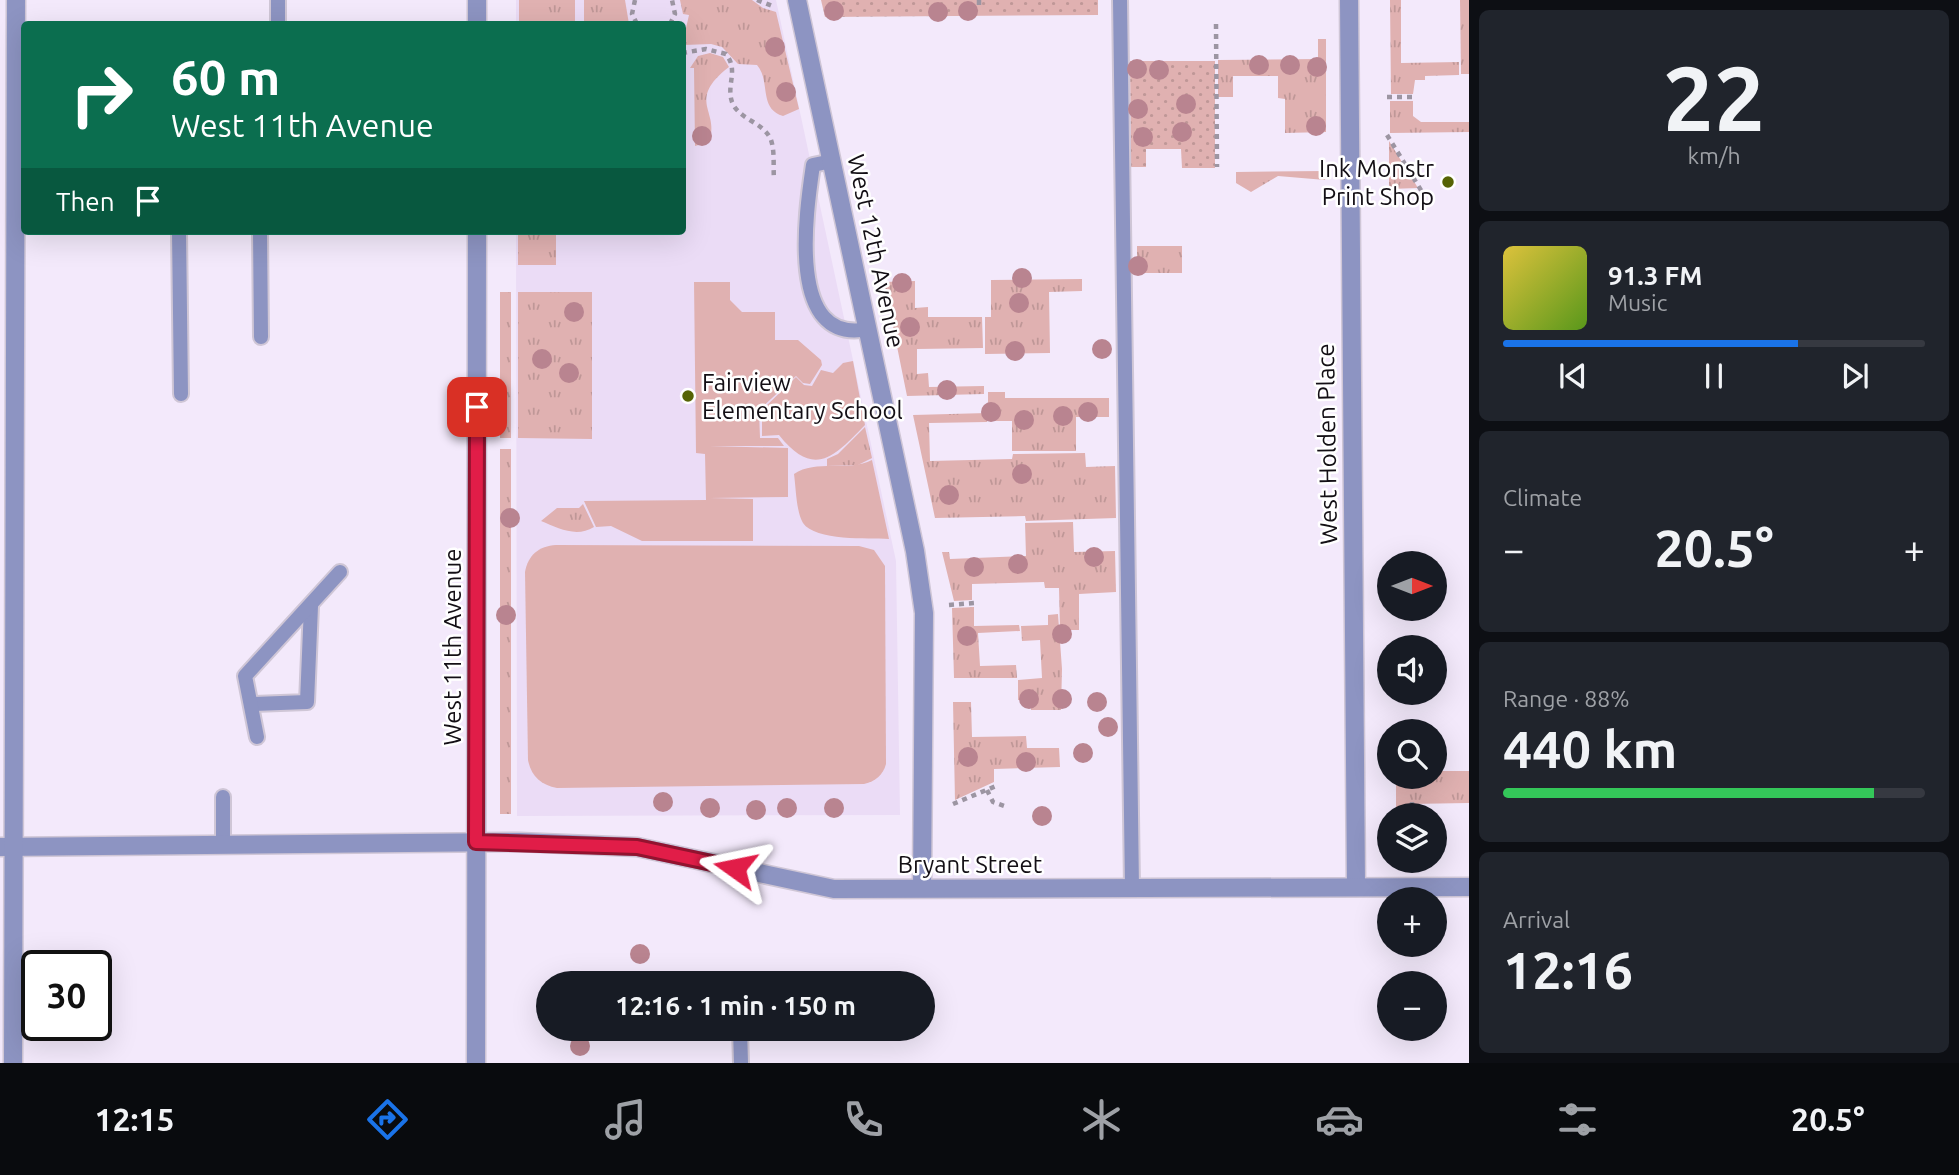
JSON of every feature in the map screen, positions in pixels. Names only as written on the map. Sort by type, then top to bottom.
[{"type":"street","points":[[13,1063],[7,847],[7,399],[16,0]]},
{"type":"street","points":[[477,0],[477,21]]},
{"type":"street","name":"West 12th Avenue","points":[[797,0],[915,551],[924,613],[922,888]]},
{"type":"street","name":"West Holden Place","points":[[1349,0],[1356,887]]},
{"type":"street","name":"West 11th Avenue","points":[[476,1063],[477,235]]},
{"type":"street","name":"Bryant Street","points":[[7,847],[476,842],[637,847],[834,889],[1469,887]]},
{"type":"lane","points":[[278,0],[278,21]]},
{"type":"lane","points":[[1120,0],[1132,888]]},
{"type":"lane","points":[[832,161],[813,165],[807,204],[807,285],[823,316],[835,328],[849,332],[868,328]]},
{"type":"lane","points":[[179,235],[181,394]]},
{"type":"lane","points":[[260,235],[261,337]]},
{"type":"lane","points":[[257,737],[245,676],[340,572]]},
{"type":"lane","points":[[251,704],[307,702],[311,606]]},
{"type":"lane","points":[[223,797],[223,844]]},
{"type":"lane","points":[[740,1041],[741,1063]]},
{"type":"path","points":[[635,0],[632,14],[636,21]]},
{"type":"path","points":[[672,0],[675,14],[672,21]]},
{"type":"path","points":[[757,0],[779,8]]},
{"type":"path","points":[[979,0],[979,9]]},
{"type":"path","points":[[1216,23],[1217,167]]},
{"type":"path","points":[[686,51],[706,48],[726,54],[734,70],[730,97],[734,107],[764,130],[771,139],[774,179]]},
{"type":"path","points":[[1387,97],[1416,97]]},
{"type":"path","points":[[1387,135],[1424,195]]},
{"type":"path","points":[[949,605],[975,603]]},
{"type":"path","points":[[953,803],[996,786]]},
{"type":"path","points":[[987,790],[993,802],[1007,807]]},
{"type":"shaded area","name":"Fairview Elementary School","points":[[516,0],[776,0],[896,561],[900,815],[517,816],[516,235],[686,235],[686,21],[516,21]]},
{"type":"green space","points":[[519,0],[575,0],[575,21],[519,21]]},
{"type":"green space","points":[[584,0],[625,0],[628,21],[584,21]]},
{"type":"green space","points":[[680,0],[752,0],[763,8],[776,12],[799,109],[783,116],[770,107],[757,65],[738,64],[722,47],[711,44],[686,45],[689,15],[683,14]]},
{"type":"green space","points":[[821,0],[1098,0],[1098,15],[825,17]]},
{"type":"green space","points":[[1390,0],[1401,0],[1401,63],[1459,62],[1459,75],[1425,76],[1425,80],[1415,80],[1413,94],[1391,94]]},
{"type":"green space","points":[[1460,0],[1469,0],[1469,74],[1461,74]]},
{"type":"green space","points":[[1318,39],[1326,39],[1326,132],[1285,133],[1285,99],[1278,98],[1278,76],[1233,76],[1233,97],[1218,97],[1218,60],[1318,59]]},
{"type":"green space","points":[[710,53],[723,57],[729,67],[716,79],[706,97],[712,131],[709,142],[695,146],[694,68],[690,68],[698,56]]},
{"type":"green space","points":[[1130,61],[1215,61],[1215,168],[1182,168],[1181,149],[1146,149],[1146,167],[1131,167]]},
{"type":"green space","points":[[1390,101],[1413,101],[1413,116],[1421,122],[1469,122],[1469,132],[1390,133]]},
{"type":"green space","points":[[1389,141],[1418,188],[1389,189]]},
{"type":"green space","points":[[1325,171],[1325,180],[1278,176],[1251,192],[1236,183],[1236,172]]},
{"type":"green space","points":[[518,235],[556,235],[556,265],[518,265]]},
{"type":"green space","points":[[1137,246],[1182,246],[1182,273],[1137,273]]},
{"type":"green space","points":[[1082,279],[1082,291],[1049,292],[1050,353],[985,354],[985,317],[991,317],[991,280]]},
{"type":"green space","points":[[915,281],[915,308],[928,307],[928,317],[982,317],[983,348],[917,349],[917,374],[928,373],[929,387],[984,386],[984,394],[907,396],[884,282]]},
{"type":"green space","points":[[694,282],[730,282],[730,300],[742,312],[775,312],[775,340],[798,340],[821,360],[822,365],[810,384],[803,383],[796,376],[759,410],[760,438],[778,438],[784,446],[710,446],[788,448],[788,497],[710,498],[753,499],[753,541],[642,541],[611,526],[596,527],[584,501],[706,500],[705,454],[696,453]]},
{"type":"green space","points":[[500,292],[511,292],[511,438],[500,438]]},
{"type":"green space","points":[[518,292],[592,292],[592,439],[518,438]]},
{"type":"green space","points":[[853,361],[865,425],[843,446],[833,454],[813,460],[791,449],[779,435],[762,436],[762,410],[796,377],[804,385],[812,386],[821,370],[833,373],[843,363]]},
{"type":"green space","points":[[988,392],[1005,392],[1005,398],[1109,398],[1109,417],[1076,417],[1076,451],[1012,451],[1012,421],[988,421]]},
{"type":"green space","points":[[987,413],[987,422],[929,423],[930,461],[1012,459],[1013,454],[1085,453],[1086,467],[1115,466],[1116,518],[1026,521],[1025,516],[935,518],[913,415]]},
{"type":"green space","points":[[865,427],[872,458],[858,465],[827,466],[827,459],[838,454]]},
{"type":"green space","points":[[500,449],[511,449],[511,814],[500,814]]},
{"type":"green space","points":[[872,460],[889,539],[830,536],[809,529],[803,523],[794,474],[812,467],[853,465]]},
{"type":"green space","points":[[583,504],[594,527],[587,530],[567,531],[541,521],[557,508],[579,508]]},
{"type":"green space","points":[[1073,522],[1074,552],[1115,551],[1116,592],[1079,594],[1079,630],[1060,630],[1059,588],[1045,588],[1044,582],[972,584],[972,600],[954,601],[942,552],[949,552],[950,559],[1026,556],[1025,523]]},
{"type":"green space","points":[[859,546],[874,550],[885,566],[886,764],[881,774],[864,784],[557,788],[546,785],[534,775],[528,760],[525,572],[535,553],[544,547]]},
{"type":"green space","points":[[974,607],[974,626],[1019,625],[1020,631],[978,633],[980,666],[1016,665],[1017,678],[954,678],[952,608]]},
{"type":"green space","points":[[1058,614],[1062,669],[1061,710],[1031,710],[1031,700],[1018,700],[1018,680],[1042,678],[1040,640],[1022,641],[1021,626],[1048,625],[1048,615]]},
{"type":"green space","points":[[953,702],[971,702],[972,737],[1026,736],[1027,748],[1059,748],[1060,767],[994,769],[994,782],[955,800]]},
{"type":"green space","points":[[1447,771],[1469,771],[1469,803],[1396,803],[1396,789],[1447,789]]},
{"type":"place","name":"Ink Monstr Print Shop","points":[[1448,182]]},
{"type":"place","name":"Fairview Elementary School","points":[[688,396]]},
{"type":"route","points":[[477,407],[476,842],[637,847],[735,868]]}]
